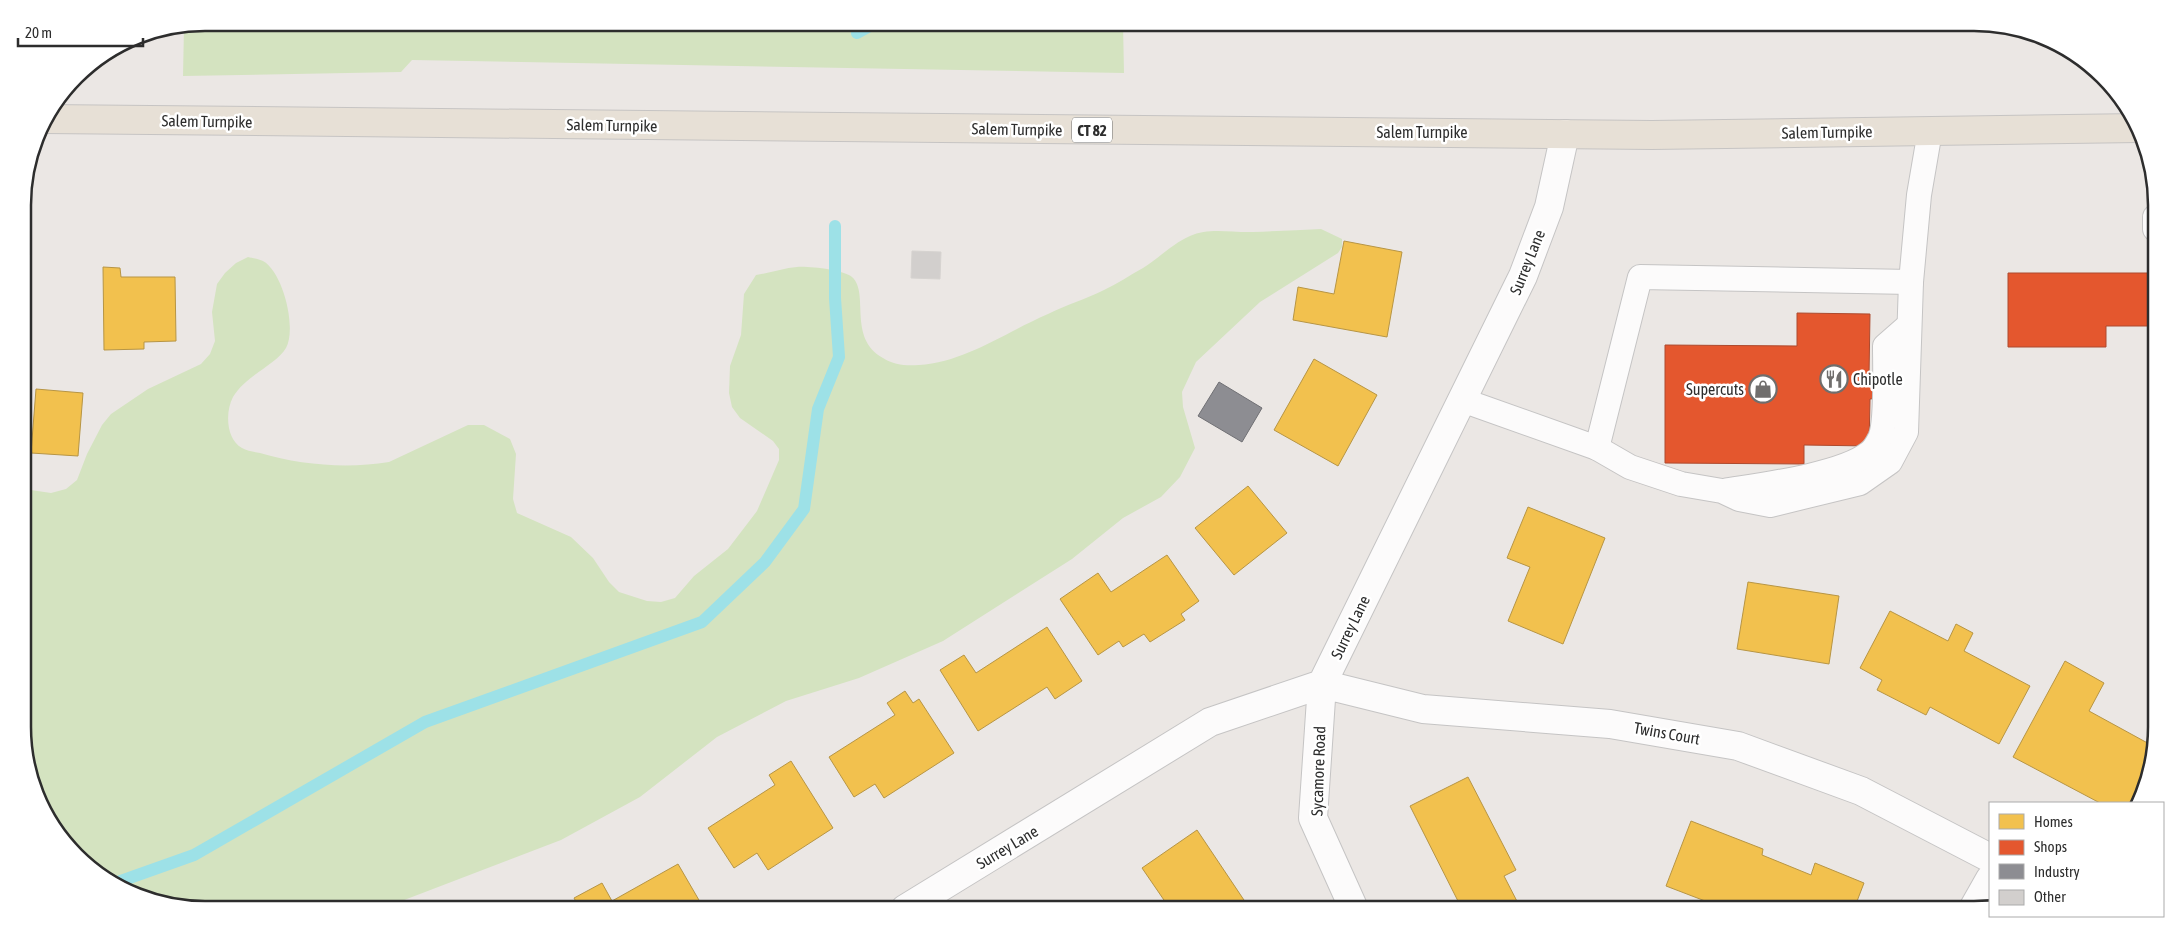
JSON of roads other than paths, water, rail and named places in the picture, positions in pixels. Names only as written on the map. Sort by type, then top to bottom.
[{"type":"main road","name":"Salem Turnpike","points":[[54,119],[1652,135],[2129,128]]},
{"type":"street","name":"Surrey Lane","points":[[919,901],[1210,722],[1322,684],[1523,276],[1549,206],[1565,134]]},
{"type":"street","name":"Twins Court","points":[[1322,684],[1423,709],[1610,724],[1738,746],[1861,791],[1989,857]]},
{"type":"street","name":"Sycamore Road","points":[[1322,684],[1313,818],[1350,900]]},
{"type":"street","points":[[1978,900],[1989,881]]},
{"type":"lane","points":[[1462,400],[1597,448],[1630,466],[1673,481],[1722,491],[1786,480],[1836,468],[1869,453],[1881,437],[1884,409],[1885,346],[1909,325],[1911,282],[1920,195],[1930,131]]},
{"type":"lane","points":[[1597,448],[1640,277],[1911,282]]},
{"type":"waterway","points":[[124,880],[194,855],[425,722],[702,622],[765,562],[804,509],[818,409],[839,357],[835,298],[835,226]]},
{"type":"place","name":"Chipotle","points":[[1834,379]]},
{"type":"place","name":"Supercuts","points":[[1763,389]]}]
